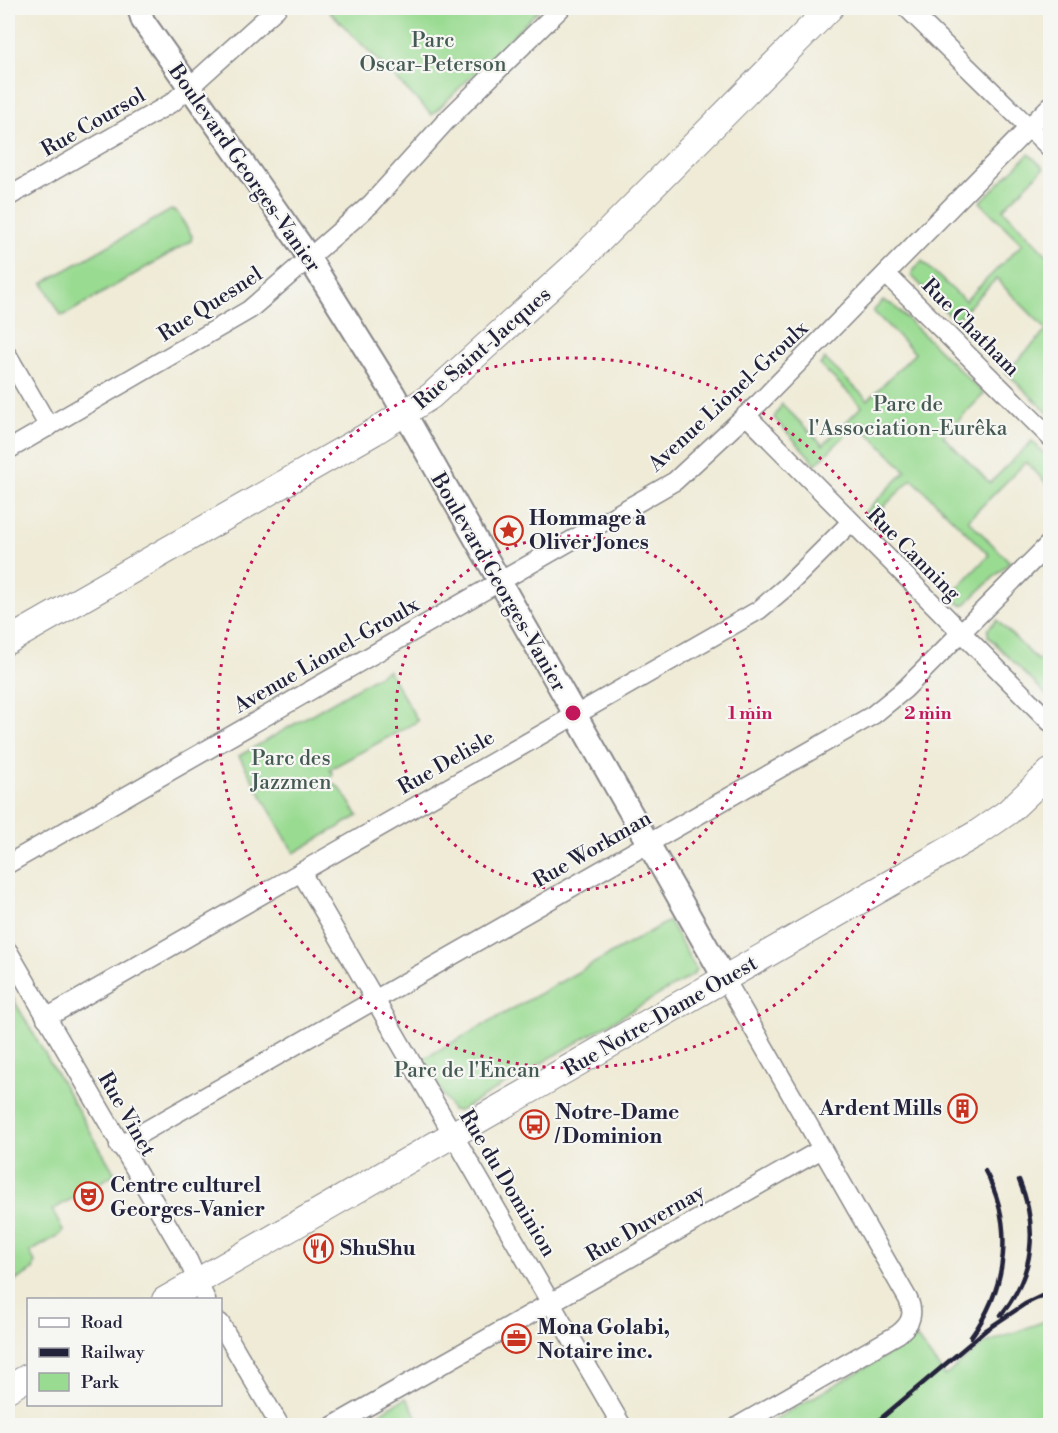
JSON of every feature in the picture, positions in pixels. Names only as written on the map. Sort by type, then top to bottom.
[{"type":"main road","name":"Rue Saint-Jacques","points":[[8,641],[404,414],[448,381],[577,263],[830,8]]},
{"type":"main road","name":"Rue Notre-Dame Ouest","points":[[169,1298],[202,1290],[454,1135],[982,831],[1008,812],[1050,772]]},
{"type":"main road","points":[[8,1389],[27,1378]]},
{"type":"street","name":"Boulevard Georges-Vanier","points":[[124,8],[141,14],[309,258],[404,414],[908,1299],[912,1318],[906,1328],[738,1425]]},
{"type":"street","name":"Rue Coursol","points":[[8,197],[173,102],[277,8]]},
{"type":"street","name":"Rue Quesnel","points":[[8,450],[249,310],[371,204],[446,121],[561,8]]},
{"type":"street","points":[[907,8],[1050,148]]},
{"type":"street","name":"Avenue Lionel-Groulx","points":[[8,864],[669,484],[746,415],[1050,106]]},
{"type":"street","name":"Rue Chatham","points":[[886,274],[1050,437]]},
{"type":"street","points":[[8,356],[49,427]]},
{"type":"street","name":"Rue Canning","points":[[746,415],[1050,722]]},
{"type":"street","name":"Rue Delisle","points":[[45,1018],[759,610],[791,583],[851,522]]},
{"type":"street","name":"Rue Workman","points":[[119,1146],[873,715],[905,689],[1050,543]]},
{"type":"street","name":"Rue du Dominion","points":[[301,872],[622,1425]]},
{"type":"street","name":"Rue Vinet","points":[[8,951],[202,1290]]},
{"type":"street","name":"Rue Duvernay","points":[[333,1425],[822,1149]]},
{"type":"street","points":[[222,1326],[280,1425]]},
{"type":"green space","name":"Parc Oscar-Peterson","points":[[326,8],[541,8],[432,115]]},
{"type":"green space","points":[[1029,154],[1044,168],[1003,209],[1050,258],[1050,415],[1006,372],[1047,330],[999,282],[1000,280],[997,278],[955,321],[912,276],[913,271],[922,261],[965,301],[1022,244],[980,202]]},
{"type":"green space","points":[[171,210],[177,212],[192,236],[191,241],[65,315],[61,315],[43,283]]},
{"type":"green space","name":"Parc de l'Association-Eurêka","points":[[883,301],[893,305],[984,394],[943,436],[990,483],[1032,441],[1050,460],[1050,487],[1026,462],[968,520],[1010,562],[963,606],[949,597],[989,555],[912,479],[871,519],[865,512],[906,471],[858,423],[816,464],[774,418],[782,404],[823,445],[862,406],[820,365],[825,359],[868,400],[915,353],[873,311]]},
{"type":"green space","points":[[997,620],[1038,661],[1050,649],[1050,699],[988,636],[988,629]]},
{"type":"green space","name":"Parc des Jazzmen","points":[[388,670],[418,721],[330,769],[333,774],[329,781],[340,788],[358,816],[294,853],[239,756]]},
{"type":"green space","name":"Parc de l'Encan","points":[[669,921],[696,969],[693,975],[459,1111],[452,1110],[423,1059]]},
{"type":"green space","points":[[8,990],[115,1174],[52,1210],[63,1230],[61,1234],[30,1252],[35,1262],[33,1270],[8,1285]]},
{"type":"green space","points":[[1050,1319],[1050,1425],[765,1425],[917,1338],[945,1376],[984,1344]]},
{"type":"green space","points":[[406,1398],[422,1425],[358,1425]]},
{"type":"railway","points":[[971,1337],[993,1298],[1003,1256],[1001,1213],[985,1171]]},
{"type":"railway","points":[[1001,1315],[1021,1284],[1030,1250],[1029,1215],[1019,1180]]},
{"type":"railway","points":[[872,1426],[986,1330],[1025,1304],[1050,1292]]},
{"type":"place","name":"Hommage à Oliver Jones","points":[[508,530]]},
{"type":"place","name":"Ardent Mills","points":[[963,1108]]},
{"type":"place","name":"Notre-Dame / Dominion","points":[[534,1124]]},
{"type":"place","name":"Centre culturel Georges-Vanier","points":[[89,1197]]},
{"type":"place","name":"ShuShu","points":[[319,1248]]},
{"type":"place","name":"Mona Golabi, Notaire inc.","points":[[516,1339]]}]
